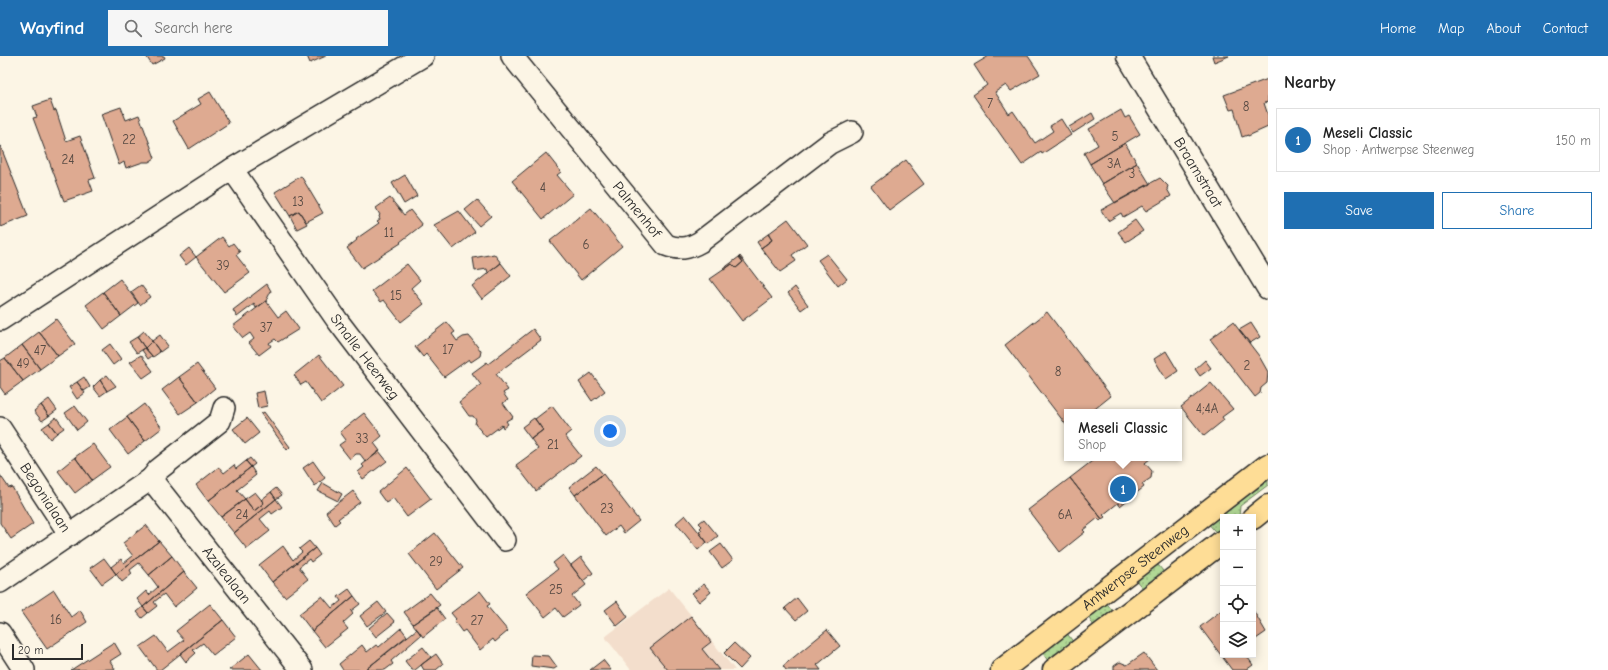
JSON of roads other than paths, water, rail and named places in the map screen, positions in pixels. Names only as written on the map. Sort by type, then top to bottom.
[{"type":"main road","name":"Antwerpse Steenweg","points":[[1002,670],[1268,465]]},
{"type":"main road","points":[[1256,516],[1268,506]]},
{"type":"main road","name":"Antwerpse Steenweg","points":[[1054,670],[1220,543]]},
{"type":"street","points":[[0,320],[232,169],[423,56]]},
{"type":"street","name":"Palmenhof","points":[[512,56],[666,245],[676,249],[690,248],[700,242],[830,143],[852,132]]},
{"type":"street","name":"Braamstraat","points":[[1128,56],[1268,288]]},
{"type":"street","name":"Smalle Heerweg","points":[[232,169],[337,320],[505,540]]},
{"type":"street","points":[[70,536],[151,479],[158,470],[220,421],[224,408]]},
{"type":"street","name":"Begonialaan","points":[[0,428],[70,536],[0,582]]},
{"type":"street","name":"Azalealaan","points":[[151,479],[302,670]]},
{"type":"street","points":[[0,633],[24,670]]},
{"type":"place","name":"Meseli Classic","points":[[1123,489]]}]
